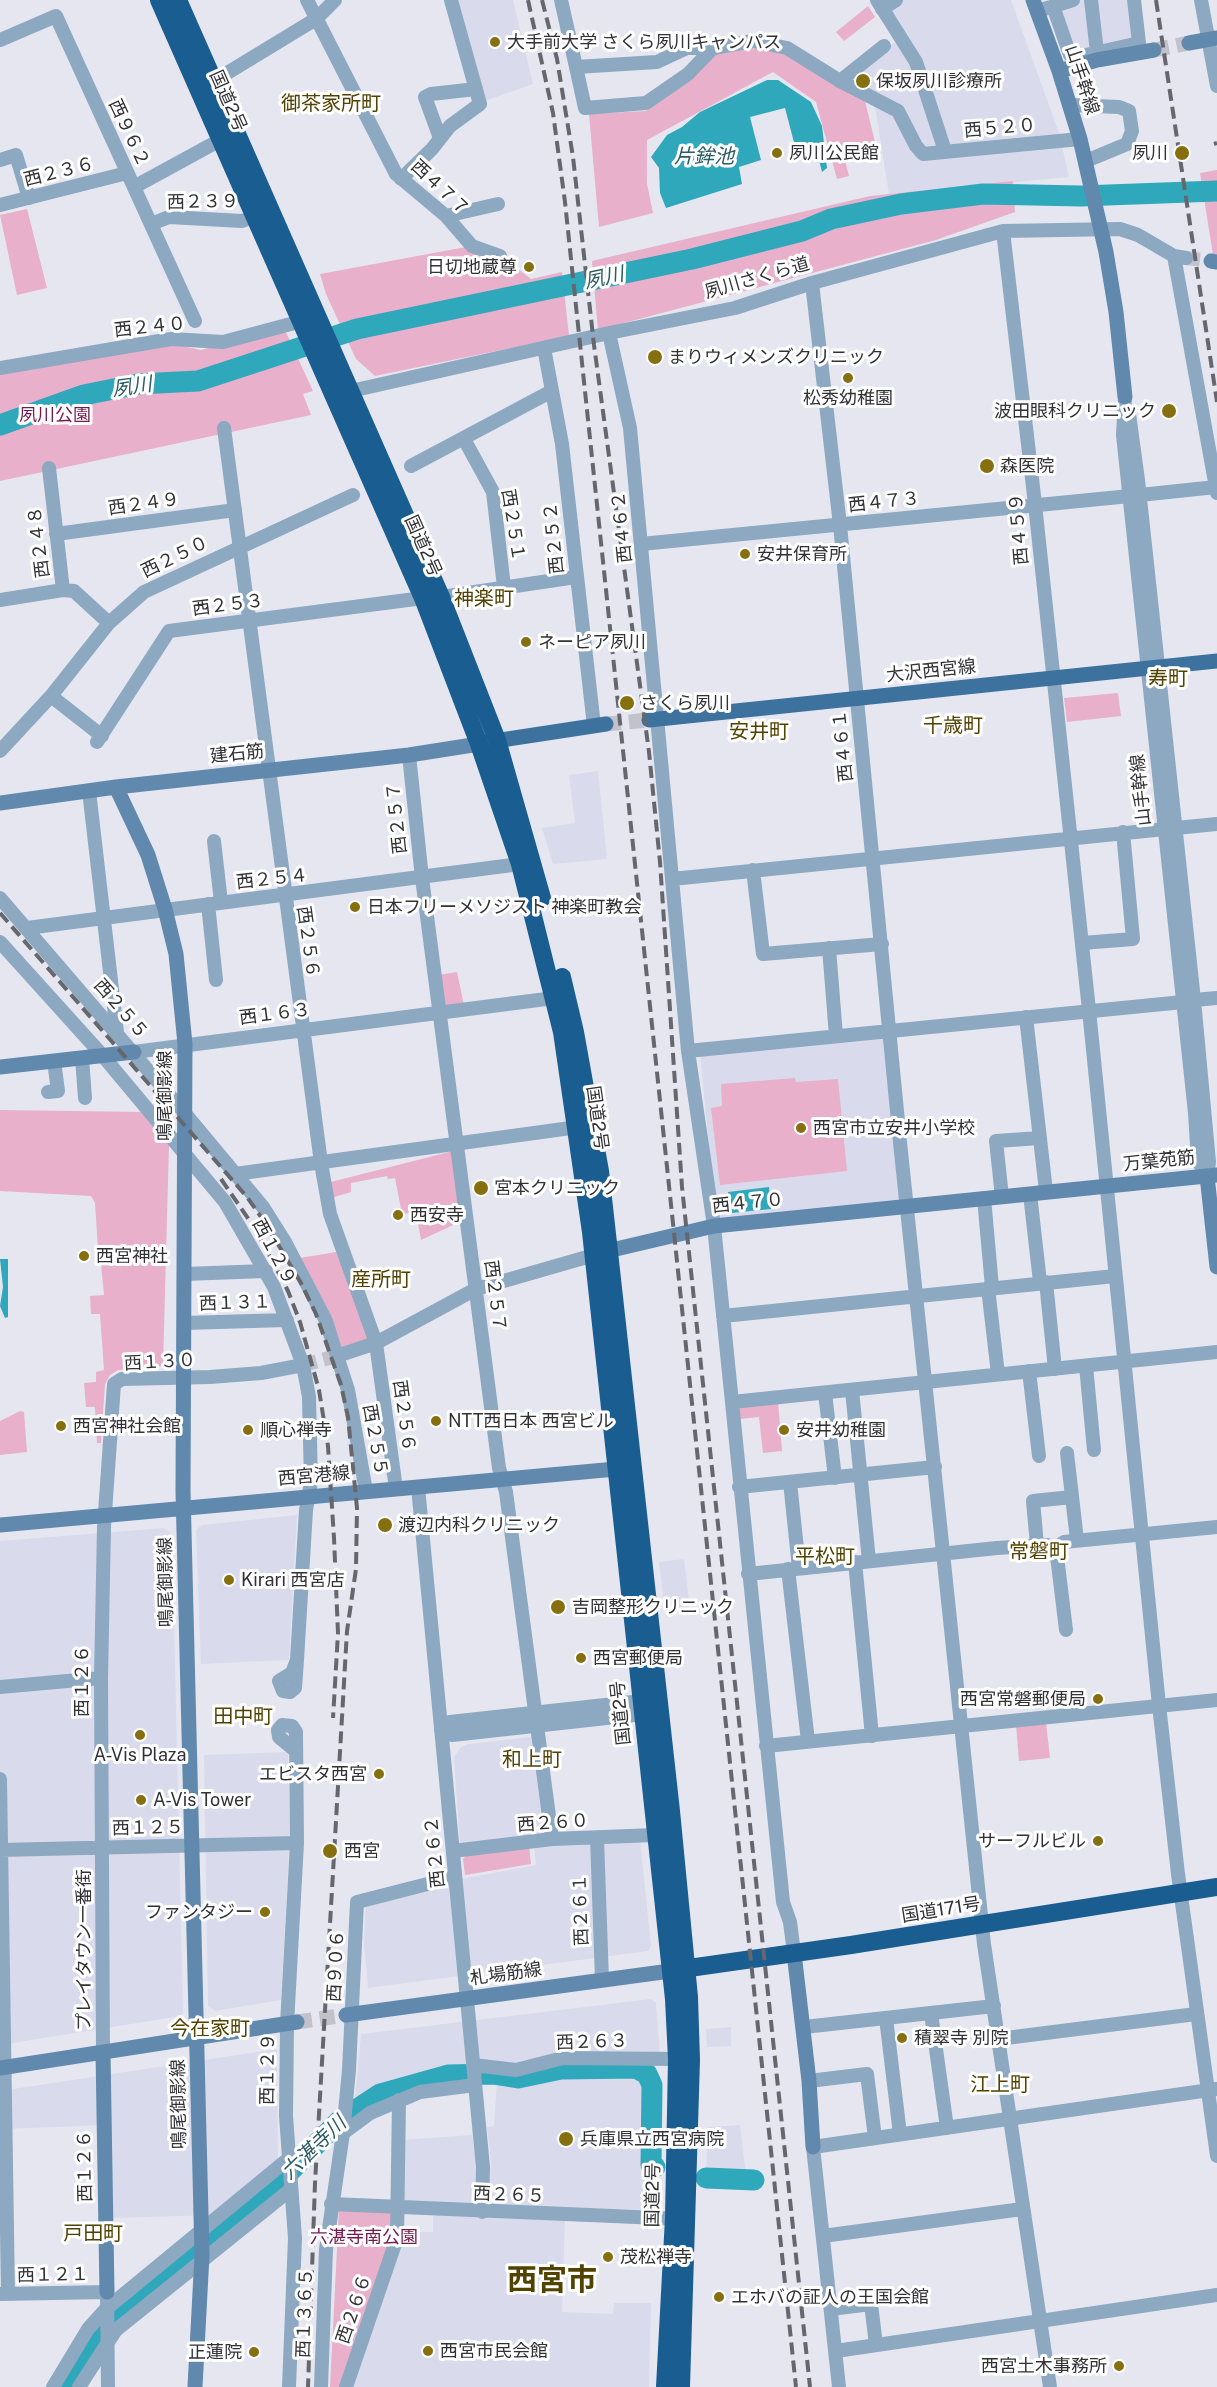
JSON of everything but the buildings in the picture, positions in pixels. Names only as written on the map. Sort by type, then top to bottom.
[{"type":"highway","name":"国道2号","points":[[159,0],[256,216],[326,355],[432,598],[534,864],[575,1032],[600,1171],[601,1253]]},
{"type":"highway","name":"国道2号","points":[[178,0],[214,81],[310,324]]},
{"type":"highway","name":"国道2号","points":[[488,742],[555,998],[601,1253],[678,1970],[681,2387]]},
{"type":"highway","name":"国道2号","points":[[650,1706],[655,1835],[691,2060],[665,2387]]},
{"type":"highway","name":"国道171号","points":[[678,1970],[1217,1887]]},
{"type":"main road","name":"大沢西宮線","points":[[654,719],[1153,670],[1217,661]]},
{"type":"main road","points":[[488,742],[600,725]]},
{"type":"street","name":"西４７７","points":[[307,0],[396,174],[446,216],[472,246],[500,256]]},
{"type":"street","points":[[214,81],[316,19],[335,0]]},
{"type":"street","points":[[401,179],[432,149],[450,126],[480,104],[451,0]]},
{"type":"street","points":[[561,0],[585,108],[646,103],[688,74],[713,48]]},
{"type":"street","points":[[896,0],[880,4],[882,13],[915,62],[945,151]]},
{"type":"street","points":[[1035,6],[1053,6],[1073,0]]},
{"type":"street","points":[[1091,0],[1097,52]]},
{"type":"street","points":[[1053,6],[1070,55],[1077,57],[1139,43],[1134,0]]},
{"type":"street","points":[[1201,0],[1213,39],[1217,86]]},
{"type":"street","name":"山手幹線","points":[[1035,6],[1071,105],[1101,228],[1116,312],[1125,397],[1123,435],[1135,496],[1188,1001],[1198,1161],[1212,1176],[1217,1267]]},
{"type":"street","name":"西９６２","points":[[0,40],[56,16],[195,321]]},
{"type":"street","points":[[1189,43],[1213,39]]},
{"type":"street","points":[[576,67],[657,62],[687,48],[713,48],[753,42],[787,48],[840,81],[884,46]]},
{"type":"street","points":[[1059,71],[1097,60],[1154,50]]},
{"type":"street","name":"西５２０","points":[[840,81],[898,111],[916,146],[923,154],[1080,139]]},
{"type":"street","points":[[440,138],[425,97],[431,94],[476,89]]},
{"type":"street","points":[[1071,105],[1119,107],[1129,111],[1132,131],[1127,144],[1087,168]]},
{"type":"street","points":[[134,187],[222,139]]},
{"type":"street","points":[[0,160],[16,155],[29,198]]},
{"type":"street","name":"西２３６","points":[[0,205],[127,173]]},
{"type":"street","points":[[446,216],[498,204]]},
{"type":"street","name":"西２３９","points":[[150,224],[169,217],[242,221],[256,216]]},
{"type":"street","name":"夙川さくら道","points":[[343,393],[609,333],[735,308],[812,283],[1004,231],[1120,229],[1138,235],[1180,257],[1216,490]]},
{"type":"street","name":"西４５９","points":[[1004,231],[1089,1010],[1159,1705],[1196,2014],[1212,2090],[1217,2156]]},
{"type":"street","name":"西４６１","points":[[812,283],[840,525],[874,857],[889,1031],[982,1924],[1008,2119],[1050,2387]]},
{"type":"street","name":"西２４０","points":[[0,368],[171,339],[223,342],[310,324]]},
{"type":"street","name":"西４６２","points":[[609,333],[630,428],[654,719],[688,1051],[714,1226],[783,1902],[790,1922],[794,1953]]},
{"type":"street","name":"西２５２","points":[[544,348],[562,444],[576,577],[600,725]]},
{"type":"street","points":[[411,466],[552,391]]},
{"type":"street","name":"西２５６","points":[[224,428],[251,620],[267,770],[321,1163],[330,1214],[376,1343],[396,1489]]},
{"type":"street","name":"西２５１","points":[[464,439],[493,492],[504,587]]},
{"type":"street","name":"西２４８","points":[[49,468],[63,590],[74,591],[109,623]]},
{"type":"street","name":"西４７３","points":[[641,544],[1035,504],[1216,490]]},
{"type":"street","name":"西２５０","points":[[0,751],[51,696],[109,623],[144,592],[240,545],[353,495]]},
{"type":"street","name":"西２４９","points":[[56,534],[236,510]]},
{"type":"street","name":"西２５３","points":[[51,696],[100,739],[169,631],[432,598],[576,577]]},
{"type":"street","points":[[0,600],[63,590]]},
{"type":"street","name":"建石筋","points":[[0,803],[409,755],[488,742]]},
{"type":"street","name":"西２５７","points":[[409,755],[422,878],[459,1142],[476,1289],[502,1480],[506,1492],[534,1719],[552,1839]]},
{"type":"street","name":"鳴尾御影線","points":[[116,788],[148,855],[165,909],[176,954],[185,1044],[183,1111],[184,1508],[202,2257],[195,2387]]},
{"type":"street","points":[[89,791],[117,1032]]},
{"type":"street","points":[[672,879],[1217,824]]},
{"type":"street","points":[[1082,944],[1133,939],[1123,832]]},
{"type":"street","points":[[214,841],[216,980]]},
{"type":"street","name":"西２５４","points":[[27,928],[520,864]]},
{"type":"street","points":[[753,870],[763,954],[882,944]]},
{"type":"street","name":"西２５５","points":[[0,898],[117,1032],[263,1206],[302,1271],[326,1321],[348,1390],[366,1491]]},
{"type":"street","name":"西１２９","points":[[0,942],[103,1056],[184,1151],[225,1202],[266,1271],[303,1365],[309,1397],[311,1482],[297,1660]]},
{"type":"street","points":[[828,948],[836,1036]]},
{"type":"street","name":"西１６３","points":[[0,1067],[555,998]]},
{"type":"street","points":[[688,1051],[1217,998]]},
{"type":"street","points":[[1026,1017],[1046,1191]]},
{"type":"street","points":[[81,1058],[85,1098]]},
{"type":"street","points":[[48,1092],[58,1091],[54,1061]]},
{"type":"street","points":[[235,1174],[459,1142],[578,1128]]},
{"type":"street","points":[[1002,1197],[996,1141],[1040,1138]]},
{"type":"street","name":"万葉苑筋","points":[[1002,1197],[1212,1176]]},
{"type":"street","points":[[1030,1194],[1055,1369]]},
{"type":"street","name":"西４７０","points":[[601,1253],[714,1226],[1002,1197]]},
{"type":"street","points":[[984,1198],[998,1374]]},
{"type":"street","points":[[338,1356],[376,1343],[476,1289],[601,1253]]},
{"type":"street","points":[[184,1274],[266,1271]]},
{"type":"street","points":[[723,1316],[916,1294],[1115,1276]]},
{"type":"street","name":"西１３１","points":[[184,1323],[286,1320]]},
{"type":"street","points":[[732,1402],[1217,1352]]},
{"type":"street","name":"西１３０","points":[[105,1515],[114,1384],[122,1379],[261,1373],[303,1365]]},
{"type":"street","points":[[1086,1366],[1094,1450]]},
{"type":"street","points":[[1029,1371],[1039,1456]]},
{"type":"street","points":[[852,1390],[860,1475],[862,1561],[872,1736]]},
{"type":"street","points":[[825,1393],[835,1478]]},
{"type":"street","points":[[1067,1453],[1077,1540]]},
{"type":"street","points":[[740,1487],[935,1467]]},
{"type":"street","name":"西宮港線","points":[[0,1525],[624,1468]]},
{"type":"street","points":[[790,1482],[794,1568],[808,1741]]},
{"type":"street","name":"西２６２","points":[[418,1487],[483,2167],[482,2212]]},
{"type":"street","points":[[1037,1545],[1033,1501],[1072,1497]]},
{"type":"street","name":"西１２６","points":[[103,1847],[101,1678],[105,1515]]},
{"type":"street","points":[[748,1574],[1037,1545],[1056,1548],[1064,1542],[1077,1540],[1217,1527]]},
{"type":"street","points":[[1056,1548],[1066,1630]]},
{"type":"street","points":[[0,1687],[101,1678]]},
{"type":"street","points":[[766,1746],[1217,1700]]},
{"type":"street","points":[[441,1730],[450,1722],[534,1719],[650,1706]]},
{"type":"street","name":"西１２９","points":[[290,2387],[295,2238],[287,2162],[297,1843],[296,1751]]},
{"type":"street","points":[[0,1779],[4,2294]]},
{"type":"street","name":"西２６０","points":[[453,1851],[552,1839],[655,1835]]},
{"type":"street","name":"西２６１","points":[[597,1838],[602,1980]]},
{"type":"street","name":"西１２５","points":[[1,1850],[297,1843]]},
{"type":"street","name":"プレイタウン一番街","points":[[103,1847],[103,2052]]},
{"type":"street","name":"西９０６","points":[[344,2130],[357,1902],[455,1877]]},
{"type":"street","points":[[794,1953],[804,2027],[813,2147],[839,2387]]},
{"type":"street","name":"札場筋線","points":[[349,2014],[678,1970]]},
{"type":"street","points":[[804,2027],[994,2006]]},
{"type":"street","points":[[931,2013],[947,2128]]},
{"type":"street","points":[[998,2039],[1196,2014]]},
{"type":"street","points":[[886,2018],[900,2134]]},
{"type":"street","points":[[1,2068],[292,2023]]},
{"type":"street","name":"西１２６","points":[[103,2052],[108,2387]]},
{"type":"street","name":"西２６３","points":[[344,2130],[370,2113],[399,2100],[474,2075],[516,2070],[563,2058],[677,2059]]},
{"type":"street","points":[[809,2081],[867,2074],[875,2138]]},
{"type":"street","points":[[813,2147],[1212,2090]]},
{"type":"street","name":"西２６６","points":[[346,2387],[397,2238],[399,2100]]},
{"type":"street","name":"西１３６５","points":[[321,2387],[326,2249],[344,2130]]},
{"type":"street","points":[[53,2387],[88,2329],[287,2162]]},
{"type":"street","points":[[79,2387],[109,2337],[116,2330],[290,2186]]},
{"type":"street","name":"西２６５","points":[[331,2204],[680,2219]]},
{"type":"street","points":[[823,2236],[1022,2208]]},
{"type":"street","name":"西１２１","points":[[4,2294],[107,2292]]},
{"type":"street","points":[[836,2351],[1217,2295]]},
{"type":"street","points":[[831,2309],[871,2304],[876,2345]]},
{"type":"shaded area","name":"大手前大学 さくら夙川キャンパス","points":[[455,0],[513,0],[533,84],[482,102]]},
{"type":"shaded area","points":[[884,0],[1011,0],[1059,133],[1069,177],[889,194],[873,94],[849,80],[906,33]]},
{"type":"shaded area","points":[[1054,0],[1130,0],[1135,36],[1131,40],[1076,52]]},
{"type":"shaded area","points":[[598,771],[607,859],[553,864],[542,828],[575,823],[569,775]]},
{"type":"shaded area","name":"西宮市立安井小学校","points":[[885,1036],[901,1200],[723,1219],[716,1215],[700,1055]]},
{"type":"shaded area","points":[[297,1515],[289,1660],[201,1664],[196,1530],[202,1525]]},
{"type":"shaded area","points":[[164,1528],[172,1534],[183,2013],[181,2016],[0,2045],[0,1541]]},
{"type":"shaded area","points":[[684,1559],[690,1609],[665,1611],[659,1562]]},
{"type":"shaded area","points":[[531,1737],[544,1832],[541,1836],[460,1846],[454,1757],[461,1747],[468,1744]]},
{"type":"shaded area","points":[[288,1752],[290,1834],[281,2000],[215,2011],[208,2006],[204,1755]]},
{"type":"shaded area","points":[[640,1840],[651,1946],[648,1951],[368,1988],[364,1943],[366,1905],[461,1879],[536,1865],[534,1846]]},
{"type":"shaded area","points":[[651,1999],[656,2003],[660,2055],[517,2066],[482,2061],[463,2069],[380,2084],[355,2100],[361,2034]]},
{"type":"shaded area","points":[[731,2027],[731,2046],[707,2047],[706,2029]]},
{"type":"shaded area","points":[[277,2049],[278,2161],[216,2215],[113,2218],[111,2125],[0,2129],[0,2091]]},
{"type":"shaded area","name":"兵庫県立西宮病院","points":[[557,2075],[635,2075],[643,2078],[645,2087],[644,2152],[659,2152],[657,2210],[491,2206],[489,2202],[491,2161],[487,2127],[494,2126],[497,2081],[519,2084]]},
{"type":"shaded area","points":[[740,2125],[746,2176],[706,2174],[708,2127]]},
{"type":"shaded area","points":[[472,2135],[476,2162],[475,2201],[469,2205],[404,2204],[401,2140]]},
{"type":"shaded area","points":[[433,2213],[565,2220],[562,2312],[613,2314],[614,2303],[651,2303],[649,2387],[351,2387],[401,2232],[433,2232]]},
{"type":"green space","points":[[868,6],[875,17],[844,41],[836,32]]},
{"type":"green space","points":[[751,48],[785,53],[865,101],[875,142],[843,153],[849,176],[837,179],[816,102],[773,72],[647,140],[647,184],[653,213],[599,227],[589,114],[646,111],[716,53]]},
{"type":"green space","points":[[1217,170],[1217,255],[1213,255],[1200,173]]},
{"type":"green space","points":[[1013,181],[1015,212],[936,240],[598,330],[592,261],[870,196]]},
{"type":"green space","points":[[27,209],[47,288],[17,295],[0,215]]},
{"type":"green space","points":[[466,247],[513,265],[531,279],[562,272],[569,336],[375,376],[356,359],[326,294],[320,274]]},
{"type":"green space","name":"夙川公園","points":[[284,328],[313,391],[303,394],[311,415],[0,481],[0,369],[167,343],[201,350]]},
{"type":"green space","points":[[1118,693],[1121,716],[1067,722],[1064,698]]},
{"type":"green space","points":[[457,972],[464,1005],[448,1007],[443,1004],[439,975]]},
{"type":"green space","points":[[795,1078],[796,1082],[838,1079],[847,1171],[720,1185],[711,1108],[722,1106],[721,1084]]},
{"type":"green space","points":[[0,1110],[142,1112],[169,1145],[163,1366],[118,1370],[110,1375],[105,1384],[101,1443],[97,1443],[95,1407],[86,1407],[84,1383],[96,1382],[96,1372],[104,1370],[100,1314],[91,1314],[90,1296],[104,1295],[101,1264],[99,1264],[95,1203],[91,1196],[0,1191]]},
{"type":"green space","points":[[453,1151],[462,1221],[421,1240],[416,1212],[402,1214],[395,1178],[388,1179],[387,1176],[351,1183],[351,1192],[331,1198],[327,1183]]},
{"type":"green space","points":[[336,1252],[369,1335],[368,1340],[341,1350],[300,1258]]},
{"type":"green space","points":[[778,1401],[782,1451],[763,1453],[759,1417],[740,1419],[738,1407]]},
{"type":"green space","points":[[20,1411],[24,1412],[27,1452],[0,1455],[0,1421]]},
{"type":"green space","points":[[1046,1722],[1050,1758],[1019,1761],[1016,1725]]},
{"type":"green space","points":[[529,1846],[531,1864],[465,1875],[463,1859],[467,1855]]},
{"type":"green space","name":"六湛寺南公園","points":[[339,2209],[390,2211],[394,2215],[394,2233],[341,2387],[330,2387]]},
{"type":"water","name":"片鉾池","points":[[767,80],[778,80],[811,102],[822,126],[827,168],[822,172],[816,148],[796,150],[785,108],[750,117],[761,160],[739,167],[742,184],[666,208],[660,193],[659,168],[651,157],[667,135],[682,127],[700,112]]},
{"type":"water","points":[[769,1187],[771,1209],[731,1213],[728,1192]]},
{"type":"water","points":[[0,1259],[8,1259],[8,1317],[5,1318],[0,1306],[3,1287]]},
{"type":"waterway","name":"夙川","points":[[0,425],[84,395],[138,384],[198,381],[357,329],[692,259],[802,231],[831,219],[901,204],[983,194],[1081,196],[1217,191]]},
{"type":"waterway","name":"六湛寺川","points":[[64,2387],[97,2335],[117,2314],[275,2187],[339,2121],[380,2094],[448,2075],[493,2074],[518,2078],[561,2069],[636,2068],[647,2074],[652,2085],[651,2165],[655,2167]]},
{"type":"waterway","points":[[706,2178],[754,2180]]},
{"type":"tunnel","points":[[1154,50],[1189,43]]},
{"type":"tunnel","points":[[1186,258],[1211,261]]},
{"type":"tunnel","points":[[606,724],[649,720]]},
{"type":"tunnel","points":[[303,1365],[337,1356]]},
{"type":"tunnel","points":[[297,2022],[346,2015]]},
{"type":"railway","points":[[528,0],[553,113],[565,202],[796,2387]]},
{"type":"railway","points":[[542,0],[557,59],[573,157],[594,345],[649,752],[660,862],[682,1187],[810,2387]]},
{"type":"railway","points":[[1156,0],[1217,402]]},
{"type":"railway","points":[[0,913],[247,1197],[266,1224],[301,1283],[316,1314],[341,1385],[348,1417],[357,1508],[356,1569],[347,1631],[315,2183],[308,2387]]},
{"type":"railway","points":[[221,1179],[256,1230],[288,1291],[300,1322],[319,1390],[328,1446],[334,1538],[338,1633],[333,1718]]},
{"type":"place","name":"大手前大学 さくら夙川キャンパス","points":[[495,42]]},
{"type":"place","name":"保坂夙川診療所","points":[[863,81]]},
{"type":"place","name":"夙川公民館","points":[[777,153]]},
{"type":"place","name":"夙川","points":[[1182,153]]},
{"type":"place","name":"日切地蔵尊","points":[[529,267]]},
{"type":"place","name":"まりウィメンズクリニック","points":[[655,357]]},
{"type":"place","name":"松秀幼稚園","points":[[848,378]]},
{"type":"place","name":"波田眼科クリニック","points":[[1169,411]]},
{"type":"place","name":"森医院","points":[[987,466]]},
{"type":"place","name":"安井保育所","points":[[745,554]]},
{"type":"place","name":"ネーピア夙川","points":[[526,642]]},
{"type":"place","name":"さくら夙川","points":[[627,703]]},
{"type":"place","name":"日本フリーメソジスト 神楽町教会","points":[[355,907]]},
{"type":"place","name":"西宮市立安井小学校","points":[[801,1128]]},
{"type":"place","name":"宮本クリニック","points":[[481,1188]]},
{"type":"place","name":"西安寺","points":[[398,1215]]},
{"type":"place","name":"西宮神社","points":[[84,1256]]},
{"type":"place","name":"NTT西日本 西宮ビル","points":[[436,1421]]},
{"type":"place","name":"西宮神社会館","points":[[61,1426]]},
{"type":"place","name":"順心禅寺","points":[[248,1430]]},
{"type":"place","name":"安井幼稚園","points":[[784,1430]]},
{"type":"place","name":"渡辺内科クリニック","points":[[385,1525]]},
{"type":"place","name":"Kirari 西宮店","points":[[229,1580]]},
{"type":"place","name":"吉岡整形クリニック","points":[[558,1607]]},
{"type":"place","name":"西宮郵便局","points":[[581,1658]]},
{"type":"place","name":"西宮常磐郵便局","points":[[1098,1699]]},
{"type":"place","name":"A-Vis Plaza","points":[[140,1735]]},
{"type":"place","name":"エビスタ西宮","points":[[379,1774]]},
{"type":"place","name":"A-Vis Tower","points":[[141,1800]]},
{"type":"place","name":"サーフルビル","points":[[1098,1841]]},
{"type":"place","name":"西宮","points":[[330,1851]]},
{"type":"place","name":"ファンタジー","points":[[265,1912]]},
{"type":"place","name":"積翠寺 別院","points":[[902,2038]]},
{"type":"place","name":"兵庫県立西宮病院","points":[[566,2139]]},
{"type":"place","name":"茂松禅寺","points":[[608,2257]]},
{"type":"place","name":"エホバの証人の王国会館","points":[[719,2297]]},
{"type":"place","name":"西宮市民会館","points":[[428,2351]]},
{"type":"place","name":"正蓮院","points":[[254,2352]]},
{"type":"place","name":"西宮土木事務所","points":[[1119,2366]]},
{"type":"district","name":"御茶家所町","points":[[331,104]]},
{"type":"district","name":"神楽町","points":[[484,599]]},
{"type":"district","name":"寿町","points":[[1168,679]]},
{"type":"district","name":"千歳町","points":[[953,726]]},
{"type":"district","name":"安井町","points":[[759,732]]},
{"type":"district","name":"産所町","points":[[381,1280]]},
{"type":"district","name":"常磐町","points":[[1039,1552]]},
{"type":"district","name":"平松町","points":[[825,1557]]},
{"type":"district","name":"田中町","points":[[243,1717]]},
{"type":"district","name":"和上町","points":[[532,1760]]},
{"type":"district","name":"今在家町","points":[[210,2029]]},
{"type":"district","name":"江上町","points":[[1000,2085]]},
{"type":"district","name":"戸田町","points":[[93,2234]]},
{"type":"district","name":"西宮市","points":[[552,2281]]}]
